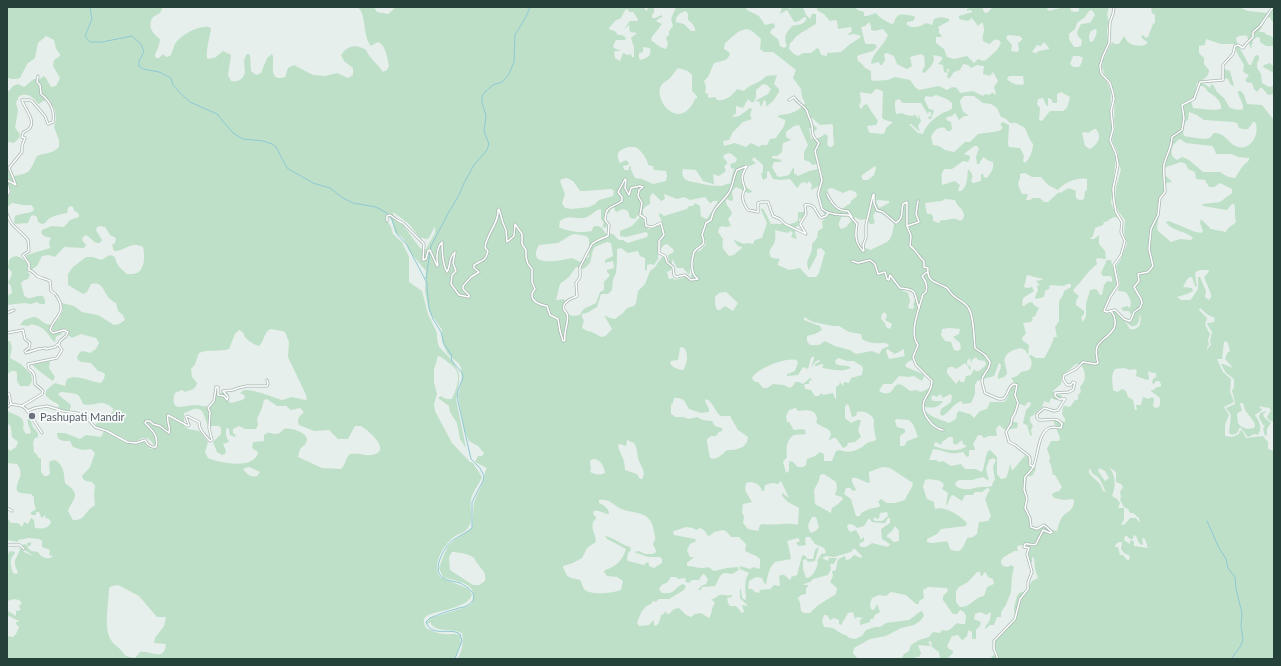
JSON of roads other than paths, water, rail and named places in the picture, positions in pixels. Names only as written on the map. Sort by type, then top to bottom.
[{"type":"street","points":[[1114,7],[1110,22],[1109,43],[1102,56],[1100,69],[1101,73],[1111,84],[1114,98],[1112,111],[1113,129],[1110,140],[1116,154],[1118,165],[1113,189],[1116,212],[1122,222],[1121,232],[1125,243],[1121,255],[1114,264],[1117,286],[1104,310],[1105,312],[1114,310],[1117,311],[1124,318],[1130,321],[1134,312],[1141,305],[1141,300],[1135,291],[1134,286],[1139,281],[1138,274],[1148,272],[1153,266],[1149,249],[1151,229],[1158,215],[1160,198],[1165,192],[1164,168],[1172,137],[1182,130],[1184,118],[1182,105],[1194,99],[1200,82],[1223,80],[1223,66],[1233,54],[1235,46],[1238,45],[1244,48],[1253,37],[1253,32],[1260,26],[1273,7]]},
{"type":"street","points":[[7,180],[16,185],[9,168],[22,152],[24,140],[22,137],[23,133],[29,129],[30,126],[30,118],[22,100],[30,100],[45,116],[48,124],[53,122],[54,110],[46,98],[41,94],[40,85],[37,82],[38,76]]},
{"type":"street","points":[[789,100],[794,97],[796,102],[806,109],[807,116],[812,125],[811,132],[818,143],[815,151],[822,180],[818,194],[822,209],[828,213],[838,216],[849,215],[857,224],[855,235],[858,246],[864,251],[863,245],[866,238],[866,225],[874,194],[874,203],[877,210],[883,212],[896,223],[899,221],[902,214],[903,204],[907,202],[907,226],[911,236],[910,246],[915,249],[924,261],[924,267],[928,268],[928,276],[947,288],[954,297],[963,301],[970,312],[975,335],[975,348],[990,362],[989,368],[982,381],[986,394],[1003,399],[1006,397],[1010,387],[1013,384],[1017,384],[1015,396],[1018,403],[1011,424],[1006,433],[1009,442],[1014,444],[1030,458],[1030,465],[1034,467]]},
{"type":"street","points":[[387,221],[387,216],[390,215],[403,223],[424,244],[423,260],[426,259],[428,251],[430,250],[437,266],[438,247],[442,242],[445,270],[447,272],[450,258],[455,252],[453,263],[456,271],[452,275],[451,284],[459,295],[469,296],[462,289],[463,286],[471,276],[479,272],[474,268],[474,265],[482,262],[487,254],[488,251],[485,248],[485,244],[490,231],[498,219],[498,210],[500,209],[506,230],[507,242],[514,236],[515,224],[522,234],[522,244],[526,250],[528,264],[532,269],[532,282],[535,289],[532,296],[538,303],[547,306],[550,315],[558,319],[563,341],[565,340],[564,334],[567,316],[563,306],[568,300],[577,296],[576,284],[580,277],[580,267],[592,244],[595,241],[600,241],[608,236],[609,225],[605,220],[606,211],[610,206],[622,201],[622,197],[618,192],[625,179],[626,190],[629,195],[631,188],[640,186],[643,187],[639,190],[638,196],[642,203],[640,215],[645,218],[646,226],[652,227],[661,222],[664,235],[659,241],[659,253],[665,256],[667,262],[674,266],[674,275],[676,277],[685,275],[691,280],[698,280],[693,275],[692,270],[694,252],[704,243],[705,240],[702,235],[706,223],[711,220],[713,212],[729,193],[737,170],[747,166],[742,173],[742,180],[745,189],[742,200],[748,210],[758,212],[758,203],[768,202],[773,216],[780,219],[785,224],[806,234],[800,224],[806,214],[805,205],[809,204],[813,206],[821,218],[826,216],[828,213]]},
{"type":"street","points":[[7,183],[9,191],[7,196]]},
{"type":"street","points":[[828,194],[831,204],[841,211],[848,211],[853,221]]},
{"type":"street","points":[[907,226],[919,222],[916,214],[918,200]]},
{"type":"street","points":[[7,214],[13,226],[18,229],[28,240],[29,251],[23,256],[29,264],[29,270],[50,281],[51,291],[55,293],[60,301],[62,310],[50,330],[53,333],[64,330],[68,332],[55,347],[38,349],[26,353],[25,351],[29,348],[30,343],[25,339],[23,330],[7,333]]},
{"type":"street","points":[[852,261],[858,263],[870,260],[875,264],[878,274],[884,272],[886,279],[888,280],[890,275],[900,288],[914,291],[919,308]]},
{"type":"street","points":[[927,272],[922,276],[926,282],[927,290],[923,294],[914,329],[916,342],[918,344],[913,357],[916,365],[932,381],[931,389],[923,403],[924,410],[929,421],[938,429],[943,430]]},
{"type":"street","points":[[7,313],[14,310]]},
{"type":"street","points":[[998,659],[994,649],[994,641],[1016,619],[1020,599],[1028,589],[1028,582],[1032,572],[1027,554],[1028,548],[1024,547],[1025,544],[1036,544],[1043,530],[1050,533],[1052,532],[1045,525],[1035,529],[1030,526],[1030,518],[1026,508],[1024,477],[1034,467],[1038,456],[1038,445],[1046,430],[1052,427],[1061,428],[1062,425],[1061,422],[1054,419],[1039,420],[1037,413],[1044,408],[1054,411],[1058,410],[1065,399],[1058,398],[1055,396],[1055,393],[1069,392],[1073,390],[1075,382],[1071,385],[1067,385],[1063,379],[1064,375],[1074,370],[1083,362],[1098,363],[1096,355],[1098,347],[1106,336],[1112,331],[1115,324],[1114,315],[1110,311]]},
{"type":"street","points":[[22,406],[42,394],[43,391],[35,384],[35,374],[29,368],[28,364],[57,358],[61,354],[62,350],[59,344]]},
{"type":"street","points":[[27,411],[47,406],[63,411],[83,414],[95,427],[107,431],[127,442],[136,443],[145,440],[148,445],[154,448],[157,444],[156,436],[145,423],[146,421],[150,421],[153,424],[160,426],[169,433],[168,414],[188,426],[187,416],[200,423],[199,428],[204,436],[210,441],[212,440],[209,428],[210,412],[208,408],[214,401],[216,387],[218,387],[218,395],[224,396],[227,400],[228,397],[223,391],[247,386],[267,386],[267,380]]},
{"type":"street","points":[[7,393],[9,394],[11,404]]},
{"type":"street","points":[[7,407],[11,404],[22,406],[42,433]]},
{"type":"street","points":[[7,508],[12,511]]},
{"type":"street","points":[[7,545],[20,545],[24,549]]},
{"type":"waterway","points":[[90,7],[92,19],[85,36],[90,42],[102,42],[132,36],[141,44],[144,52],[139,61],[139,66],[143,69],[159,72],[171,78],[173,85],[190,102],[217,114],[233,133],[243,139],[263,141],[272,144],[276,147],[287,168],[313,183],[330,188],[343,198],[353,203],[376,207],[387,213],[392,220],[397,234],[407,245],[427,283],[429,308],[433,319],[441,332],[444,344],[451,354],[452,361],[462,373],[463,377],[457,397],[471,459],[480,468],[484,476],[472,502],[472,528],[450,542],[438,565],[438,569],[442,577],[467,587],[472,592],[474,599],[466,606],[430,618],[426,622],[428,627],[432,630],[451,631],[460,634],[462,641],[455,659]]},
{"type":"waterway","points":[[426,279],[431,246],[474,165],[487,150],[489,144],[484,131],[486,116],[482,96],[493,85],[502,82],[509,74],[514,62],[515,35],[530,7]]},
{"type":"waterway","points":[[1207,521],[1218,546],[1226,559],[1228,568],[1235,577],[1236,589],[1242,613],[1241,626],[1243,640],[1240,647],[1231,659]]},
{"type":"place","name":"Pashupati Mandir","points":[[32,416]]}]
